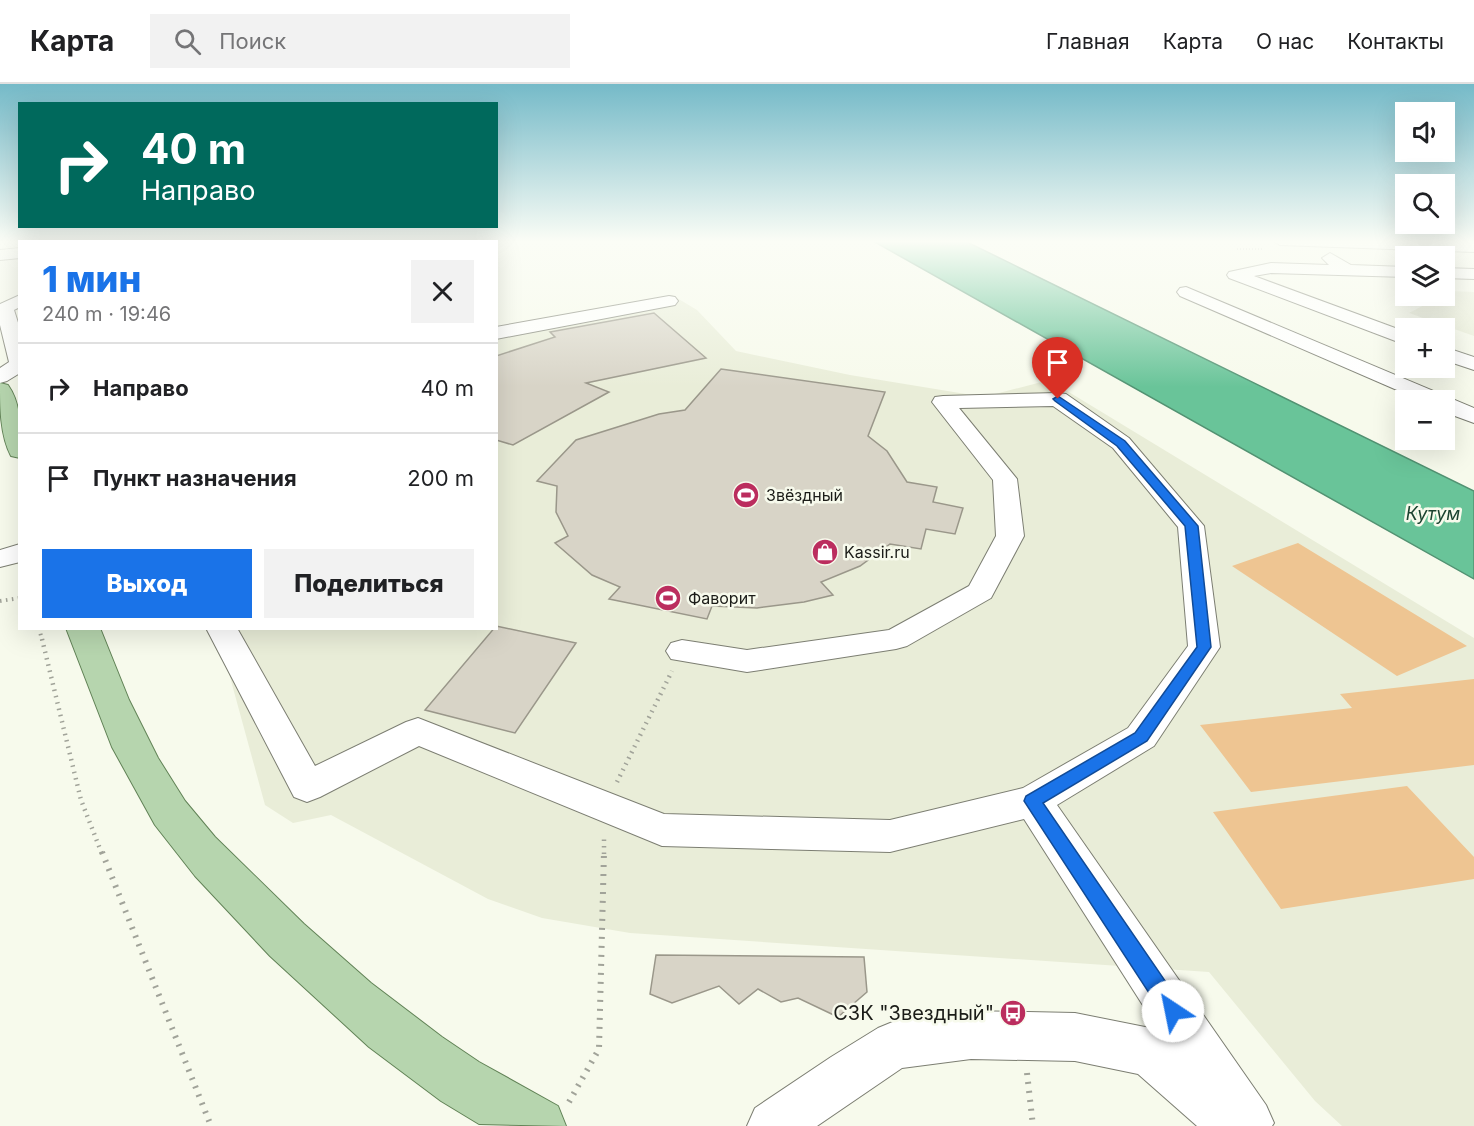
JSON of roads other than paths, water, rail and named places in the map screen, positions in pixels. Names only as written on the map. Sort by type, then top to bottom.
[{"type":"main road","points":[[0,390],[18,444]]},
{"type":"main road","points":[[84,630],[133,752],[171,815],[213,866],[296,950],[367,1014],[447,1074],[552,1116]]},
{"type":"street","points":[[1274,290],[1395,335]]},
{"type":"street","points":[[1186,292],[1414,390]]},
{"type":"street","points":[[0,294],[0,299]]},
{"type":"street","points":[[18,301],[6,308],[18,360]]},
{"type":"street","points":[[498,333],[669,301]]},
{"type":"street","points":[[1455,357],[1474,364]]},
{"type":"street","points":[[0,377],[18,365]]},
{"type":"street","points":[[0,384],[18,381]]},
{"type":"street","points":[[222,630],[307,787],[418,731],[662,830],[890,836],[1033,801],[1141,737],[1204,647],[1191,526],[1121,443],[1058,399],[943,402],[1005,478],[1010,536],[981,592],[896,639],[747,662],[682,651]]},
{"type":"street","points":[[1455,409],[1474,417]]},
{"type":"street","points":[[0,559],[18,553]]},
{"type":"street","points":[[1033,801],[1250,1126]]},
{"type":"street","points":[[773,1126],[848,1074],[895,1046],[971,1035],[1075,1037],[1150,1052],[1236,1126]]},
{"type":"water","name":"Кутум","points":[[959,290],[1064,290],[1474,491],[1474,579]]},
{"type":"place","name":"Звёздный","points":[[746,495]]},
{"type":"place","name":"Kassir.ru","points":[[825,552]]},
{"type":"place","name":"Фаворит","points":[[668,598]]},
{"type":"place","name":"СЗК \"Звездный\"","points":[[1013,1013]]}]
